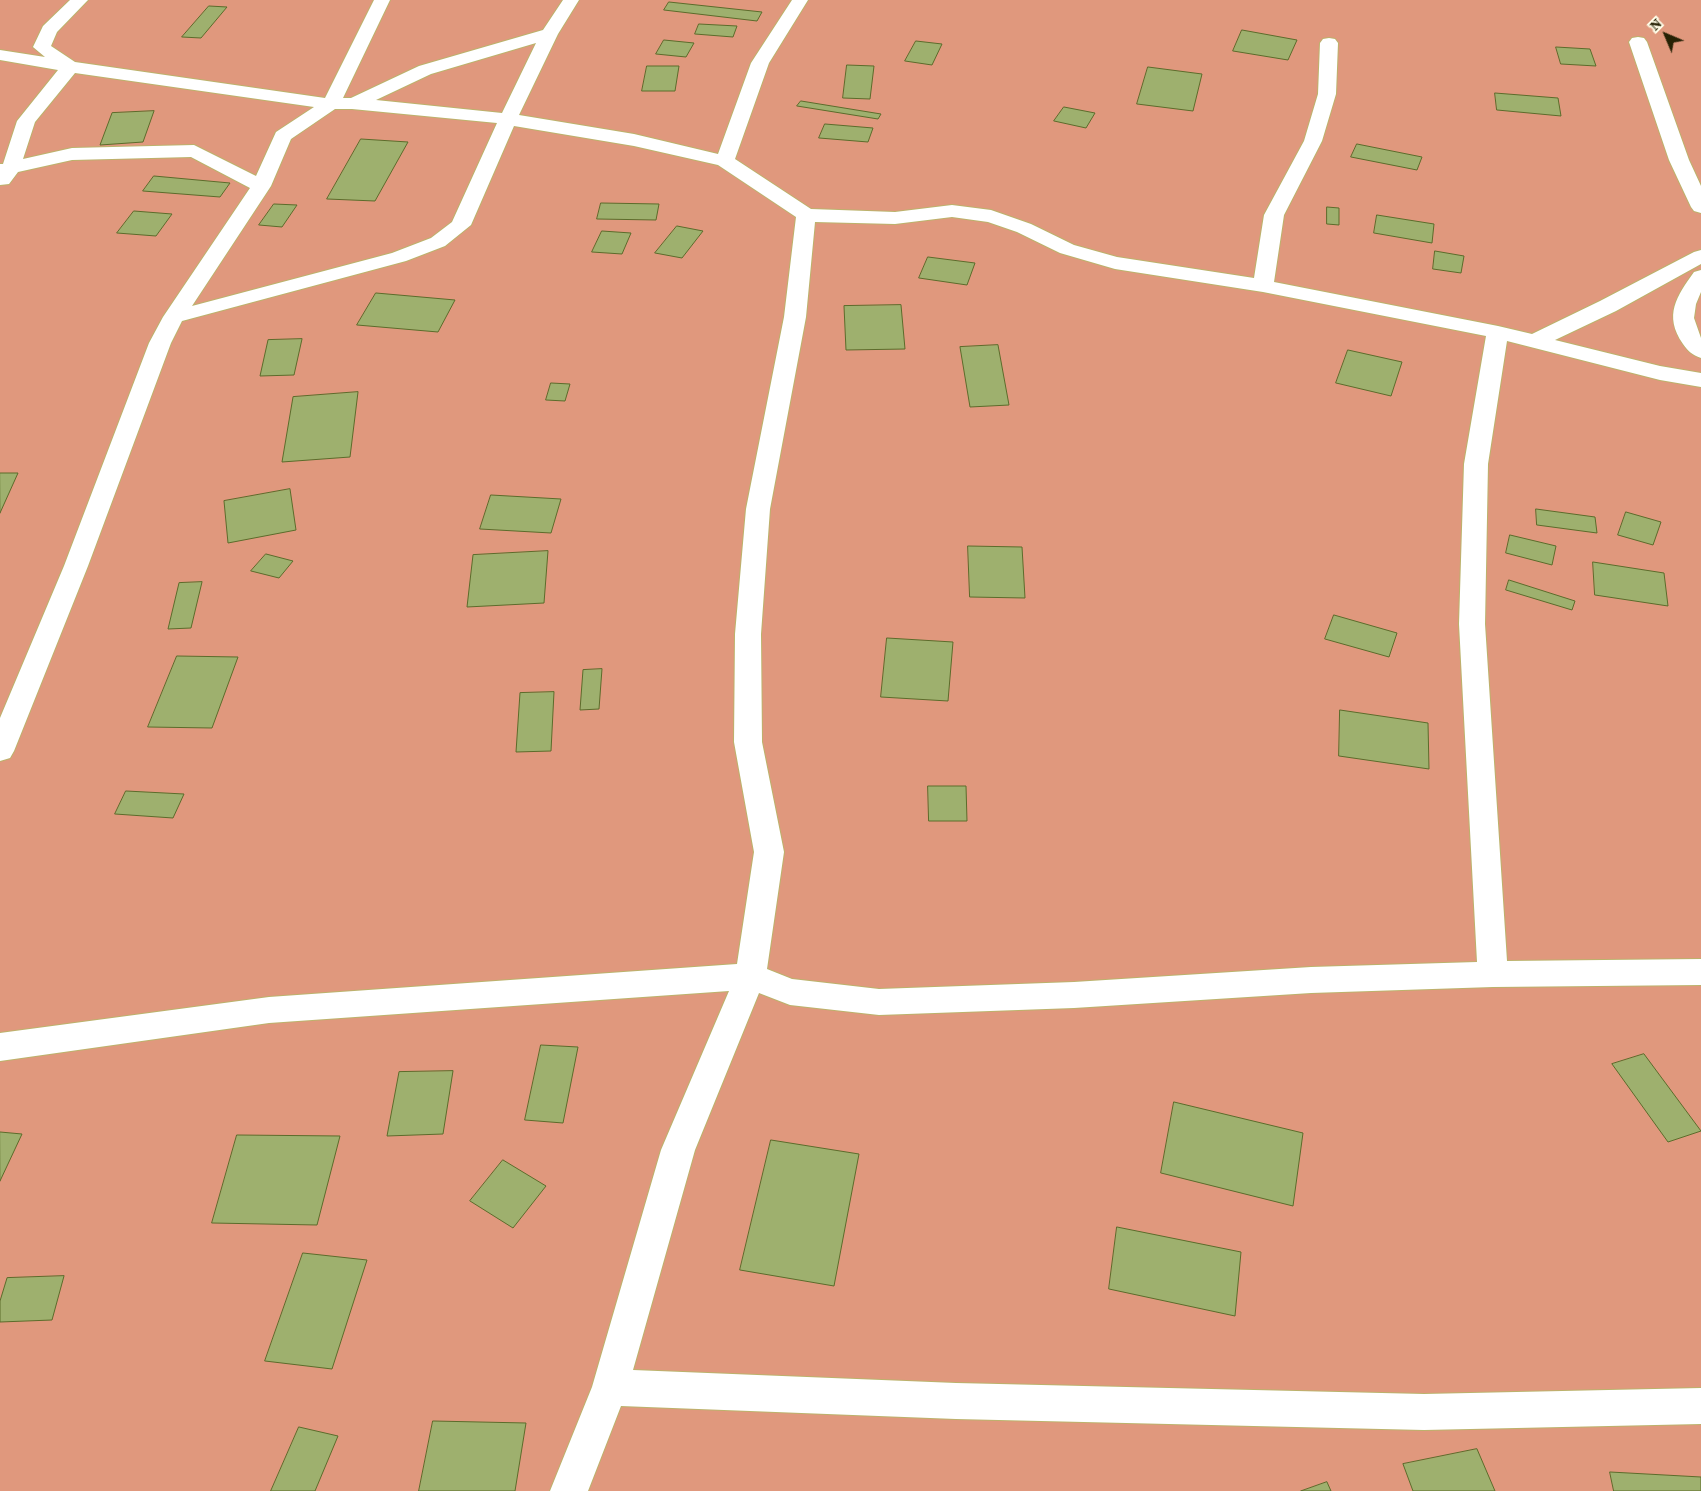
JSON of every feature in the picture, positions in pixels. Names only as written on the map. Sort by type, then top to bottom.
[{"type":"street","points":[[70,67],[42,47],[49,30],[80,0]]},
{"type":"street","points":[[341,103],[382,0]]},
{"type":"street","points":[[174,317],[399,257],[438,242],[461,226],[508,119],[549,34],[571,0]]},
{"type":"street","points":[[725,161],[760,63],[800,0]]},
{"type":"street","points":[[0,751],[76,566],[160,343],[174,317],[261,186],[283,136],[341,103],[425,70],[549,34]]},
{"type":"street","points":[[1263,286],[1274,215],[1313,141],[1327,94],[1329,42]]},
{"type":"street","points":[[1638,42],[1679,160],[1701,207]]},
{"type":"street","points":[[0,54],[70,67],[341,103],[508,119],[634,140],[725,161],[806,215],[895,218],[952,211],[991,216],[1024,228],[1067,249],[1115,262],[1263,286],[1498,332],[1660,373],[1701,380]]},
{"type":"street","points":[[4,174],[26,121],[70,67]]},
{"type":"street","points":[[4,174],[72,154],[194,151],[261,186]]},
{"type":"street","points":[[569,1491],[610,1386],[678,1150],[751,976],[769,852],[748,742],[748,634],[758,509],[795,317],[806,215]]},
{"type":"street","points":[[1535,341],[1608,306],[1701,256]]},
{"type":"street","points":[[1701,276],[1685,303],[1684,325],[1691,341],[1701,351]]},
{"type":"street","points":[[1493,974],[1472,624],[1476,464],[1498,332]]},
{"type":"street","points":[[0,1047],[268,1010],[751,976],[790,992],[879,1002],[1074,995],[1311,980],[1493,974],[1701,972]]},
{"type":"street","points":[[610,1386],[956,1400],[1424,1412],[1701,1406]]},
{"type":"shaded area","points":[[0,0],[1701,0],[1701,1491],[0,1491]]},
{"type":"building","points":[[669,2],[762,12],[757,21],[664,10]]},
{"type":"building","points":[[209,6],[227,7],[201,38],[182,37]]},
{"type":"building","points":[[699,24],[737,26],[733,37],[695,34]]},
{"type":"building","points":[[1242,30],[1297,40],[1288,60],[1233,51]]},
{"type":"building","points":[[664,40],[694,43],[686,57],[656,54]]},
{"type":"building","points":[[916,41],[942,44],[932,65],[905,61]]},
{"type":"building","points":[[1556,47],[1590,49],[1596,66],[1561,64]]},
{"type":"building","points":[[847,65],[874,66],[870,99],[843,98]]},
{"type":"building","points":[[647,66],[679,66],[675,91],[642,91]]},
{"type":"building","points":[[1148,67],[1202,74],[1193,111],[1137,104]]},
{"type":"building","points":[[1495,93],[1558,98],[1561,116],[1497,110]]},
{"type":"building","points":[[801,101],[881,114],[878,119],[797,106]]},
{"type":"building","points":[[1064,107],[1095,113],[1086,128],[1054,121]]},
{"type":"building","points":[[154,111],[143,142],[100,145],[112,113]]},
{"type":"building","points":[[825,124],[873,128],[868,142],[819,138]]},
{"type":"building","points":[[361,139],[408,142],[375,201],[327,199]]},
{"type":"building","points":[[1357,144],[1422,157],[1417,170],[1351,157]]},
{"type":"building","points":[[154,176],[230,183],[220,197],[143,191]]},
{"type":"building","points":[[601,203],[659,204],[656,220],[597,219]]},
{"type":"building","points":[[274,204],[297,205],[282,227],[259,225]]},
{"type":"building","points":[[1327,207],[1339,208],[1339,225],[1327,224]]},
{"type":"building","points":[[134,211],[172,214],[156,236],[117,233]]},
{"type":"building","points":[[1377,215],[1434,224],[1432,243],[1374,233]]},
{"type":"building","points":[[677,226],[703,231],[682,258],[655,253]]},
{"type":"building","points":[[602,231],[631,233],[622,254],[592,252]]},
{"type":"building","points":[[1435,251],[1464,256],[1461,273],[1433,269]]},
{"type":"building","points":[[928,257],[975,263],[967,285],[919,278]]},
{"type":"building","points":[[376,293],[455,300],[438,332],[357,325]]},
{"type":"building","points":[[901,305],[905,349],[846,350],[844,306]]},
{"type":"building","points":[[302,339],[294,375],[260,376],[268,340]]},
{"type":"building","points":[[998,345],[1009,405],[970,407],[960,347]]},
{"type":"building","points":[[1348,350],[1402,362],[1391,396],[1336,383]]},
{"type":"building","points":[[551,383],[570,384],[565,401],[546,400]]},
{"type":"building","points":[[358,392],[350,457],[282,462],[293,397]]},
{"type":"building","points":[[0,473],[18,473],[0,513]]},
{"type":"building","points":[[290,489],[296,530],[228,543],[224,501]]},
{"type":"building","points":[[491,495],[561,499],[551,533],[480,529]]},
{"type":"building","points":[[1536,509],[1595,517],[1597,533],[1537,525]]},
{"type":"building","points":[[1626,512],[1661,522],[1653,545],[1618,535]]},
{"type":"building","points":[[1510,535],[1556,546],[1552,565],[1506,553]]},
{"type":"building","points":[[968,546],[1022,547],[1025,598],[970,597]]},
{"type":"building","points":[[548,551],[544,603],[467,607],[473,555]]},
{"type":"building","points":[[266,554],[293,561],[279,578],[251,571]]},
{"type":"building","points":[[1593,562],[1664,573],[1668,606],[1595,595]]},
{"type":"building","points":[[1509,580],[1575,601],[1572,610],[1506,590]]},
{"type":"building","points":[[202,582],[191,628],[168,629],[179,583]]},
{"type":"building","points":[[1334,615],[1397,633],[1389,657],[1325,639]]},
{"type":"building","points":[[887,638],[953,642],[948,701],[881,697]]},
{"type":"building","points":[[177,656],[238,657],[212,728],[148,727]]},
{"type":"building","points":[[602,669],[599,709],[580,710],[583,670]]},
{"type":"building","points":[[554,692],[551,751],[516,752],[520,693]]},
{"type":"building","points":[[1340,710],[1428,723],[1429,769],[1339,756]]},
{"type":"building","points":[[928,786],[966,786],[967,821],[929,821]]},
{"type":"building","points":[[126,791],[184,794],[173,818],[115,814]]},
{"type":"building","points":[[541,1045],[578,1047],[563,1123],[525,1120]]},
{"type":"building","points":[[1644,1054],[1701,1131],[1668,1142],[1612,1064]]},
{"type":"building","points":[[453,1071],[443,1134],[387,1136],[399,1072]]},
{"type":"building","points":[[1174,1102],[1303,1133],[1293,1206],[1161,1173]]},
{"type":"building","points":[[0,1132],[22,1134],[0,1181]]},
{"type":"building","points":[[237,1135],[340,1136],[317,1225],[212,1223]]},
{"type":"building","points":[[771,1140],[859,1154],[834,1286],[740,1270]]},
{"type":"building","points":[[503,1160],[546,1186],[513,1228],[470,1201]]},
{"type":"building","points":[[1117,1227],[1241,1252],[1235,1316],[1109,1289]]},
{"type":"building","points":[[303,1253],[367,1260],[332,1369],[265,1361]]},
{"type":"building","points":[[64,1276],[52,1320],[0,1322],[0,1301],[7,1278]]},
{"type":"building","points":[[433,1421],[526,1423],[515,1491],[419,1491]]},
{"type":"building","points":[[299,1427],[338,1436],[315,1491],[271,1491]]},
{"type":"building","points":[[1477,1449],[1495,1491],[1413,1491],[1403,1464]]},
{"type":"building","points":[[1610,1472],[1701,1477],[1701,1491],[1614,1491]]},
{"type":"building","points":[[1327,1482],[1331,1491],[1301,1491]]}]
